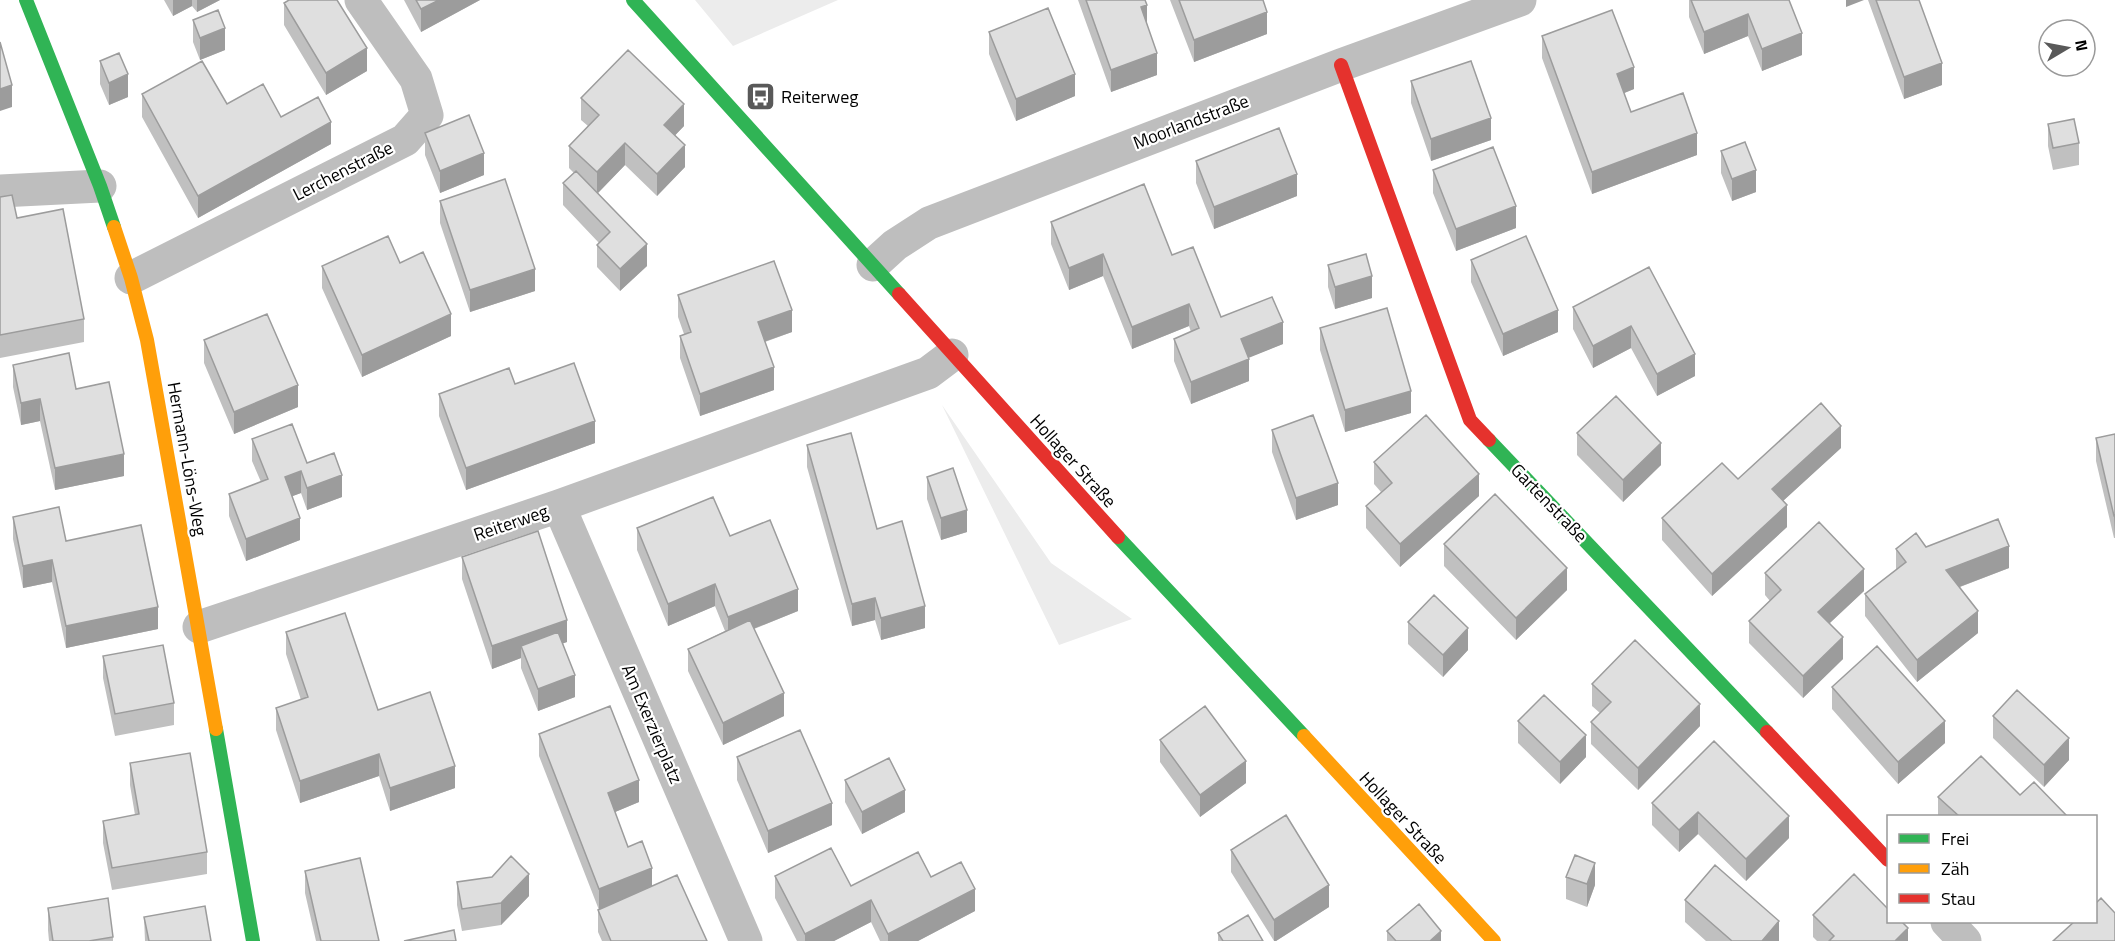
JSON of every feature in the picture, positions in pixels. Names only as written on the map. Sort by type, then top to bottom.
[{"type":"street","name":"Hermann-Löns-Weg","points":[[26,0],[100,186],[131,278],[147,340],[254,941]]},
{"type":"street","name":"Lerchenstraße","points":[[131,278],[405,140],[427,116],[416,79],[361,0]]},
{"type":"street","name":"Hollager Straße","points":[[633,0],[873,265],[951,355],[1494,941]]},
{"type":"street","name":"Moorlandstraße","points":[[873,265],[896,245],[929,223],[1341,65],[1521,0]]},
{"type":"street","name":"Gartenstraße","points":[[1341,65],[1470,420],[1887,859]]},
{"type":"street","points":[[0,191],[100,186]]},
{"type":"street","name":"Reiterweg","points":[[199,627],[559,506],[928,373],[951,355]]},
{"type":"street","name":"Am Exerzierplatz","points":[[559,506],[746,941]]},
{"type":"street","points":[[1949,923],[1965,941]]},
{"type":"shaded area","points":[[695,0],[838,0],[733,46]]},
{"type":"shaded area","points":[[942,405],[1051,563],[1132,619],[1059,645]]},
{"type":"building","points":[[289,0],[337,0],[367,48],[326,73],[284,3]]},
{"type":"building","points":[[416,0],[439,0],[421,9]]},
{"type":"building","points":[[1086,0],[1145,0],[1147,5],[1141,7],[1157,53],[1111,70]]},
{"type":"building","points":[[1179,0],[1263,0],[1267,12],[1194,40]]},
{"type":"building","points":[[1691,0],[1789,0],[1802,33],[1762,49],[1748,14],[1704,32]]},
{"type":"building","points":[[1876,0],[1919,0],[1942,63],[1904,77]]},
{"type":"building","points":[[1048,8],[1075,74],[1016,99],[989,32]]},
{"type":"building","points":[[218,10],[225,28],[200,38],[193,20]]},
{"type":"building","points":[[1612,10],[1634,67],[1617,74],[1631,112],[1683,93],[1697,133],[1592,172],[1542,36]]},
{"type":"building","points":[[0,42],[12,85],[0,89]]},
{"type":"building","points":[[628,50],[684,104],[664,125],[685,145],[657,174],[625,143],[597,172],[569,146],[599,115],[581,98]]},
{"type":"building","points":[[119,53],[128,74],[109,83],[100,61]]},
{"type":"building","points":[[202,61],[227,104],[263,84],[281,117],[318,97],[331,122],[198,196],[142,94]]},
{"type":"building","points":[[1471,61],[1491,118],[1431,139],[1411,81]]},
{"type":"building","points":[[469,115],[484,153],[440,171],[425,133]]},
{"type":"building","points":[[2074,119],[2079,143],[2053,148],[2048,124]]},
{"type":"building","points":[[1279,128],[1297,174],[1214,207],[1196,161]]},
{"type":"building","points":[[1745,142],[1756,170],[1732,179],[1721,151]]},
{"type":"building","points":[[1493,147],[1516,206],[1456,229],[1433,170]]},
{"type":"building","points":[[576,171],[647,244],[620,269],[597,245],[610,232],[563,183]]},
{"type":"building","points":[[505,179],[535,269],[470,290],[440,201]]},
{"type":"building","points":[[1144,184],[1172,255],[1193,247],[1221,317],[1272,297],[1283,322],[1241,339],[1249,359],[1191,382],[1174,339],[1199,328],[1189,304],[1132,327],[1103,254],[1069,268],[1051,222]]},
{"type":"building","points":[[12,195],[17,218],[63,209],[84,319],[0,335],[0,197]]},
{"type":"building","points":[[388,236],[400,263],[423,252],[451,314],[362,355],[322,266]]},
{"type":"building","points":[[1526,236],[1558,310],[1503,334],[1471,260]]},
{"type":"building","points":[[1366,254],[1372,276],[1335,287],[1328,265]]},
{"type":"building","points":[[774,261],[792,310],[758,322],[774,367],[700,394],[680,336],[691,332],[678,295]]},
{"type":"building","points":[[1649,267],[1695,354],[1657,374],[1631,326],[1593,346],[1573,307]]},
{"type":"building","points":[[1387,308],[1411,391],[1345,410],[1320,328]]},
{"type":"building","points":[[267,314],[298,385],[234,412],[204,340]]},
{"type":"building","points":[[69,353],[76,389],[109,382],[124,454],[55,468],[40,399],[21,403],[13,365]]},
{"type":"building","points":[[574,363],[595,421],[466,468],[439,394],[509,368],[515,384]]},
{"type":"building","points":[[1616,396],[1661,443],[1623,480],[1577,433]]},
{"type":"building","points":[[1821,403],[1841,426],[1772,489],[1787,505],[1712,574],[1662,518],[1722,463],[1738,479]]},
{"type":"building","points":[[1313,415],[1338,483],[1296,498],[1272,430]]},
{"type":"building","points":[[1426,415],[1479,474],[1400,544],[1366,506],[1392,483],[1374,462]]},
{"type":"building","points":[[292,424],[307,463],[334,453],[342,475],[307,488],[301,471],[285,477],[300,518],[246,539],[229,494],[268,479],[252,439]]},
{"type":"building","points":[[851,433],[877,529],[902,521],[925,606],[881,618],[875,598],[852,604],[807,445]]},
{"type":"building","points":[[2115,434],[2115,516],[2114,516],[2096,438]]},
{"type":"building","points":[[953,468],[967,510],[941,518],[927,477]]},
{"type":"building","points":[[1495,494],[1567,568],[1516,618],[1444,544]]},
{"type":"building","points":[[713,497],[730,536],[770,520],[798,589],[728,617],[715,584],[668,604],[637,528]]},
{"type":"building","points":[[59,507],[66,541],[141,525],[158,607],[66,626],[52,560],[23,566],[13,517]]},
{"type":"building","points":[[1998,519],[2009,546],[1946,570],[1978,611],[1917,660],[1865,594],[1906,562],[1896,549],[1916,533],[1926,547]]},
{"type":"building","points":[[1819,522],[1864,569],[1818,612],[1843,637],[1803,676],[1749,621],[1781,590],[1765,573]]},
{"type":"building","points":[[538,531],[567,620],[492,646],[462,557]]},
{"type":"building","points":[[1434,595],[1468,628],[1443,655],[1408,622]]},
{"type":"building","points":[[345,613],[378,710],[430,692],[455,766],[390,788],[379,754],[300,781],[276,708],[308,697],[286,632]]},
{"type":"building","points":[[750,620],[784,693],[723,723],[688,649]]},
{"type":"building","points":[[558,632],[575,675],[538,689],[521,646]]},
{"type":"building","points":[[1635,640],[1700,704],[1638,768],[1591,722],[1611,702],[1592,684]]},
{"type":"building","points":[[163,645],[174,703],[115,714],[103,656]]},
{"type":"building","points":[[1877,646],[1945,721],[1898,762],[1832,687]]},
{"type":"building","points":[[2017,690],[2069,738],[2044,765],[1993,716]]},
{"type":"building","points":[[1544,695],[1586,735],[1560,762],[1518,721]]},
{"type":"building","points":[[610,706],[639,780],[608,793],[628,847],[642,841],[652,868],[599,889],[539,734]]},
{"type":"building","points":[[1205,706],[1246,761],[1200,795],[1160,740]]},
{"type":"building","points":[[800,730],[832,803],[768,831],[737,757]]},
{"type":"building","points":[[1714,741],[1789,816],[1746,859],[1698,812],[1679,830],[1652,803]]},
{"type":"building","points":[[190,753],[207,852],[112,868],[103,821],[139,814],[130,763]]},
{"type":"building","points":[[1981,756],[2020,795],[2034,782],[2066,815],[1958,815],[1938,797]]},
{"type":"building","points":[[889,758],[905,790],[862,812],[845,780]]},
{"type":"building","points":[[1286,815],[1329,885],[1274,920],[1231,850]]},
{"type":"building","points":[[831,848],[851,886],[918,852],[931,877],[961,862],[975,889],[888,934],[871,900],[805,934],[775,876]]},
{"type":"building","points":[[1575,855],[1595,863],[1587,884],[1566,877]]},
{"type":"building","points":[[511,856],[529,874],[501,903],[462,909],[457,882],[492,877]]},
{"type":"building","points":[[360,858],[379,941],[321,941],[305,871]]},
{"type":"building","points":[[1715,865],[1779,921],[1762,941],[1732,941],[1685,900]]},
{"type":"building","points":[[1854,874],[1887,908],[1887,923],[1903,923],[1908,928],[1895,941],[1829,941],[1834,936],[1813,915]]},
{"type":"building","points":[[677,875],[707,941],[611,941],[598,910]]},
{"type":"building","points":[[108,898],[113,937],[89,941],[53,941],[48,908]]},
{"type":"building","points":[[2101,898],[2115,913],[2115,941],[2053,941],[2073,923],[2097,923],[2097,902]]},
{"type":"building","points":[[1419,904],[1441,931],[1430,941],[1396,941],[1387,931]]},
{"type":"building","points":[[205,906],[211,941],[149,941],[144,917]]},
{"type":"building","points":[[1248,915],[1263,941],[1223,941],[1218,933]]},
{"type":"building","points":[[454,930],[456,941],[404,941]]},
{"type":"traffic: fast","points":[[26,0],[114,227]]},
{"type":"traffic: fast","points":[[633,0],[899,294]]},
{"type":"traffic: fast","points":[[1489,440],[1767,732]]},
{"type":"traffic: fast","points":[[1118,537],[1304,736]]},
{"type":"traffic: fast","points":[[216,729],[253,941]]},
{"type":"traffic: slow","points":[[114,227],[131,278],[147,340],[216,729]]},
{"type":"traffic: slow","points":[[1304,736],[1494,941]]},
{"type":"traffic: jam","points":[[1341,65],[1470,420],[1489,440]]},
{"type":"traffic: jam","points":[[899,294],[1118,537]]},
{"type":"traffic: jam","points":[[1767,732],[1887,859]]},
{"type":"place","name":"Reiterweg","points":[[760,97]]}]
